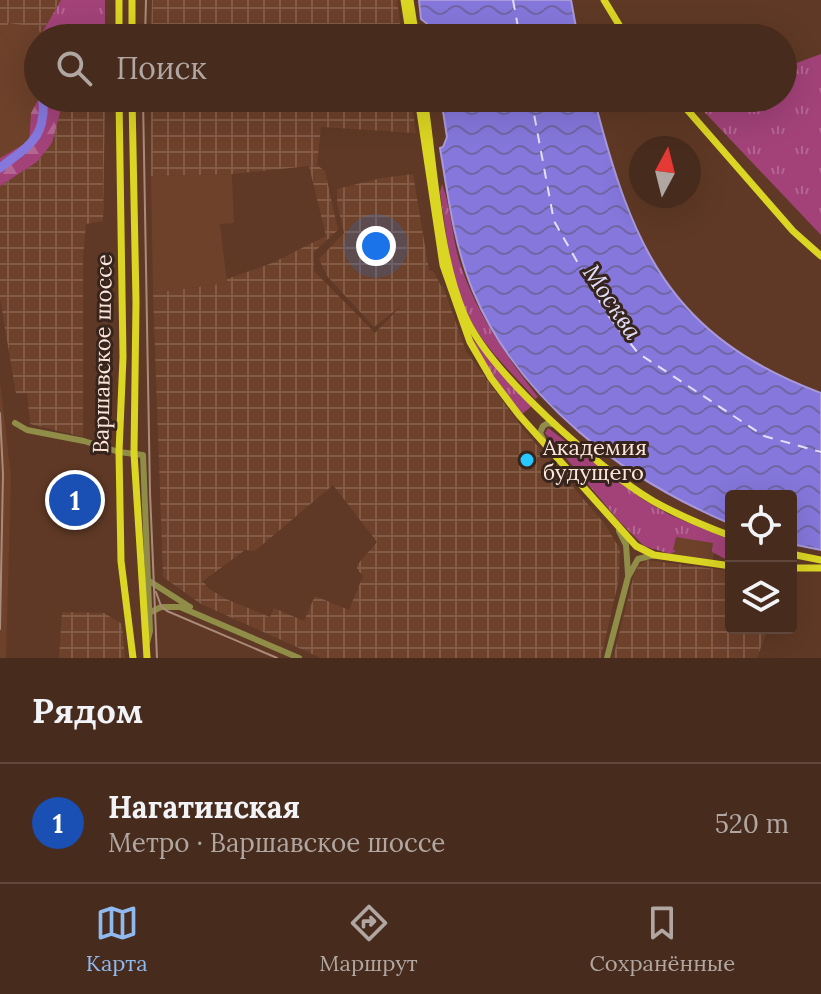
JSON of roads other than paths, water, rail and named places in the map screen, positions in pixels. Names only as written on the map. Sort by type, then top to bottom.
[{"type":"main road","points":[[119,0],[119,24]]},
{"type":"main road","points":[[132,0],[132,24]]},
{"type":"main road","points":[[407,0],[411,24]]},
{"type":"main road","points":[[604,0],[619,24]]},
{"type":"main road","name":"Варшавское шоссе","points":[[119,112],[123,357],[119,452],[121,561],[133,658]]},
{"type":"main road","name":"Варшавское шоссе","points":[[132,112],[136,302],[134,453],[147,658]]},
{"type":"main road","points":[[420,112],[437,235],[452,296],[470,342],[487,372],[519,415],[636,546],[654,555],[725,565]]},
{"type":"main road","points":[[426,112],[448,264],[465,316],[486,350],[556,425],[650,499],[725,533]]},
{"type":"main road","points":[[689,112],[793,231],[821,256]]},
{"type":"main road","points":[[797,555],[821,560]]},
{"type":"main road","points":[[797,568],[821,568]]},
{"type":"street","points":[[15,423],[27,430],[134,453]]},
{"type":"street","points":[[544,441],[540,433],[543,426],[548,423],[556,425]]},
{"type":"street","points":[[615,525],[626,545],[628,577]]},
{"type":"street","points":[[607,658],[628,577],[638,559],[654,555]]},
{"type":"street","points":[[144,578],[150,637],[146,647]]},
{"type":"street","points":[[144,578],[200,614]]},
{"type":"street","points":[[149,613],[173,606],[200,614],[299,658]]},
{"type":"water","points":[[419,0],[571,0],[575,24],[427,24],[421,19]]},
{"type":"water","name":"Москва","points":[[443,112],[598,112],[624,199],[642,241],[665,280],[692,314],[727,344],[769,370],[821,393],[821,550],[797,545],[797,490],[725,490],[725,521],[691,506],[614,460],[547,401],[493,331],[473,291],[452,220],[440,148],[447,137]]},
{"type":"waterway","points":[[0,168],[34,140],[42,123],[43,112]]},
{"type":"tram line","points":[[145,24],[146,0]]},
{"type":"tram line","points":[[143,112],[150,493],[157,658]]},
{"type":"tram line","points":[[156,592],[161,606],[167,611],[277,658]]},
{"type":"railway","points":[[0,413],[3,474],[0,629]]},
{"type":"place","name":"Академия будущего","points":[[527,460]]},
{"type":"place","name":"Нагатинская","points":[[75,500]]}]
